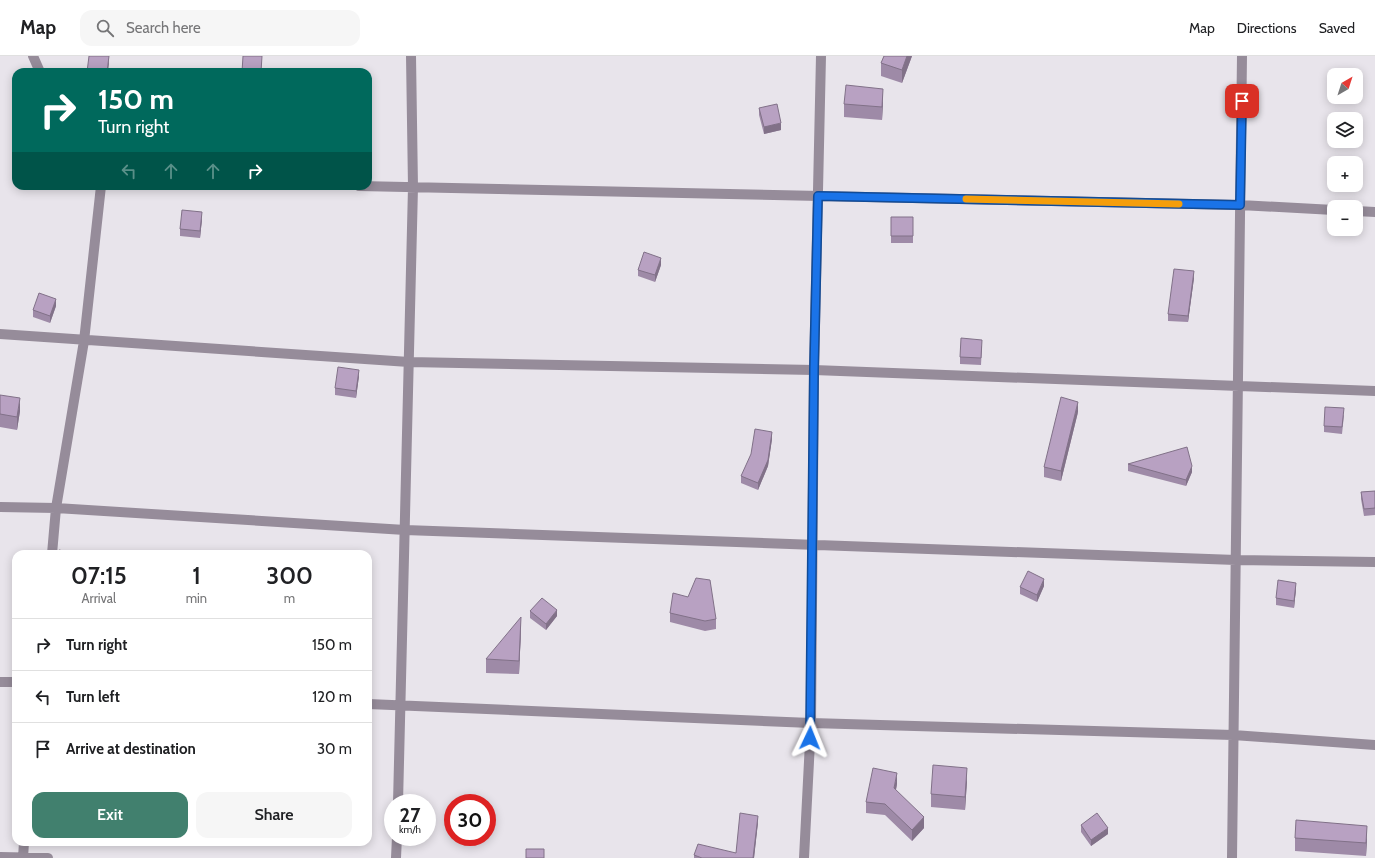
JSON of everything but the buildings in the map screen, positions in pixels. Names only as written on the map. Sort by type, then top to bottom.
[{"type":"street","points":[[33,56],[38,68]]},
{"type":"street","points":[[398,794],[413,187],[412,56]]},
{"type":"street","points":[[804,858],[811,723],[814,370],[822,56]]},
{"type":"street","points":[[1232,858],[1242,56]]},
{"type":"street","points":[[372,186],[1240,205],[1327,210]]},
{"type":"street","points":[[52,550],[56,508],[84,342],[101,190]]},
{"type":"street","points":[[1363,211],[1375,212]]},
{"type":"street","points":[[0,334],[84,342],[409,362],[814,370],[1375,391]]},
{"type":"street","points":[[0,507],[56,508],[405,530],[1236,560],[1375,562]]},
{"type":"street","points":[[0,682],[12,682]]},
{"type":"street","points":[[372,704],[811,723],[1233,735],[1375,746]]},
{"type":"street","points":[[22,857],[23,846]]},
{"type":"street","points":[[396,858],[397,846]]},
{"type":"street","points":[[0,857],[48,858]]},
{"type":"slow traffic","points":[[966,199],[1179,204]]},
{"type":"route","points":[[810,738],[814,370],[818,196],[1240,205],[1242,101]]}]
